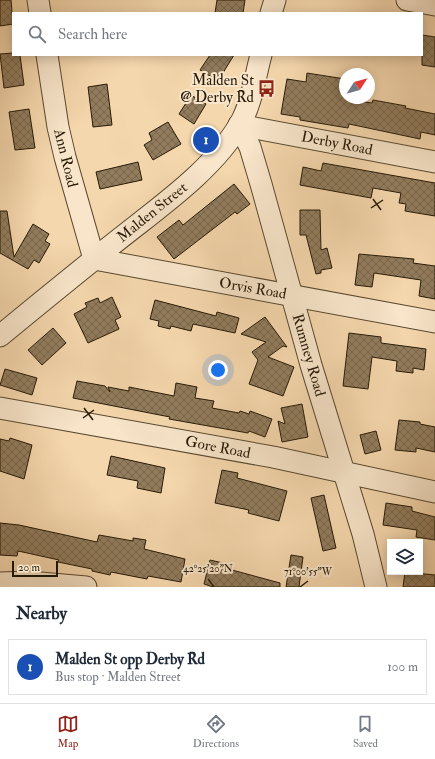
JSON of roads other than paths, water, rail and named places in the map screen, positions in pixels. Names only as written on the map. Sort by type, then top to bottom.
[{"type":"street","points":[[38,0],[40,12]]},
{"type":"street","points":[[271,12],[275,0]]},
{"type":"street","points":[[407,0],[435,5]]},
{"type":"street","name":"Ann Road","points":[[47,56],[58,127],[94,259]]},
{"type":"street","name":"Malden Street","points":[[0,336],[163,205],[201,171],[226,143],[239,124],[251,94],[261,56]]},
{"type":"street","name":"Derby Road","points":[[239,124],[435,162]]},
{"type":"street","name":"Rumney Road","points":[[239,124],[250,147],[261,184],[344,473],[364,534],[376,587]]},
{"type":"street","name":"Orvis Road","points":[[94,259],[435,322]]},
{"type":"street","name":"Gore Road","points":[[0,408],[273,457],[435,492]]},
{"type":"street","points":[[0,583],[29,582],[86,587]]},
{"type":"place","name":"Malden St @ Derby Rd","points":[[267,89]]},
{"type":"place","name":"Malden St opp Derby Rd","points":[[206,140]]}]
